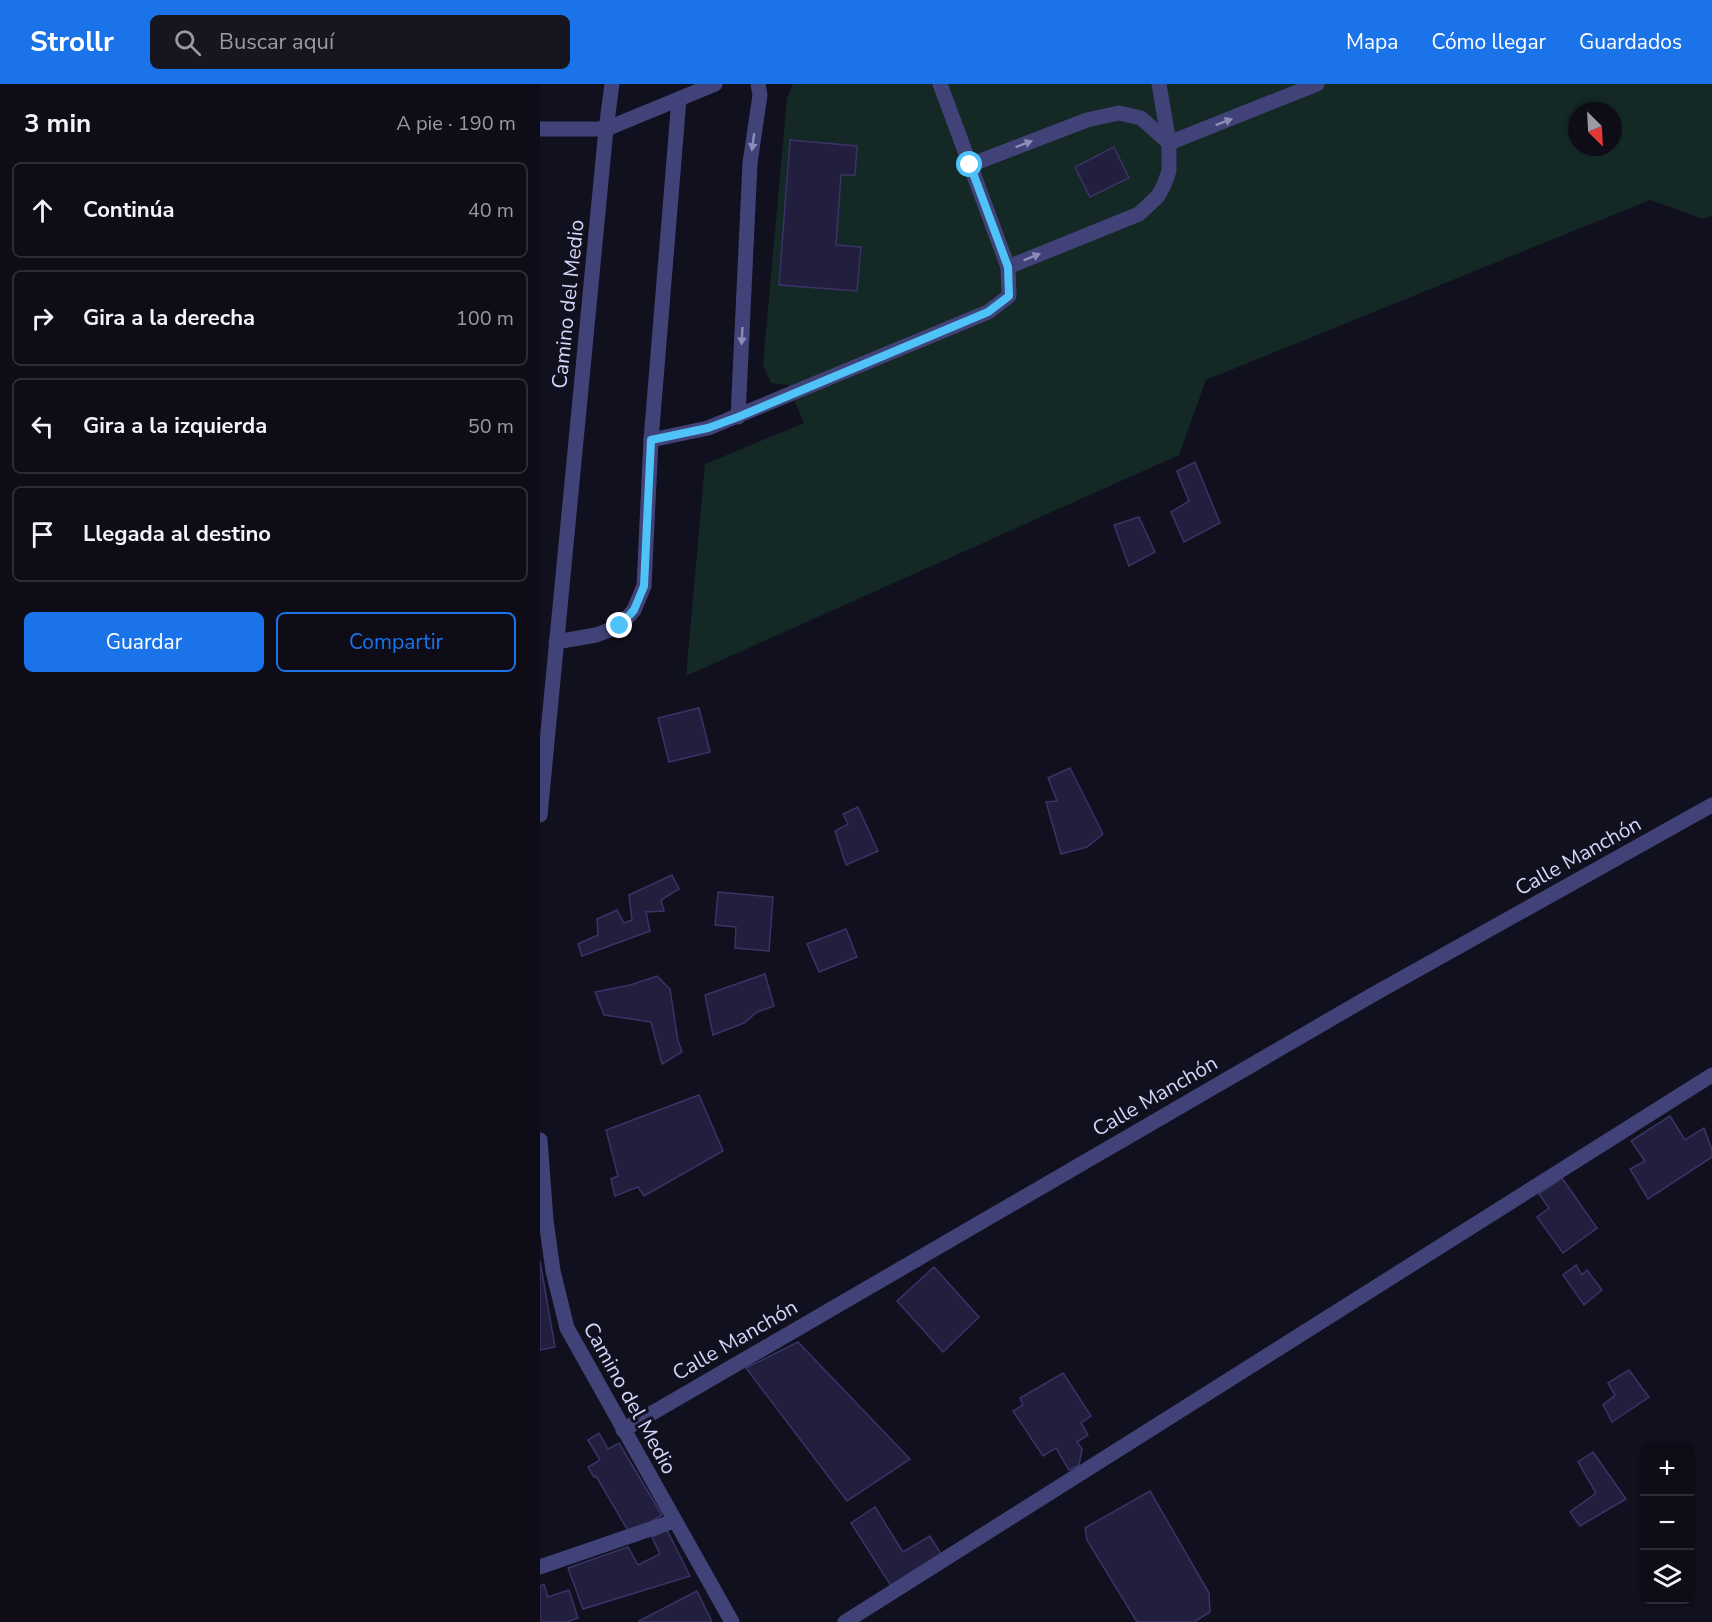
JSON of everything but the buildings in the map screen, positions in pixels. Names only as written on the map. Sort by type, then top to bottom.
[{"type":"street","name":"Camino del Medio","points":[[540,815],[612,84]]},
{"type":"street","points":[[540,129],[606,129],[715,84]]},
{"type":"street","points":[[738,417],[750,163],[760,95],[758,84]]},
{"type":"street","points":[[651,440],[708,428],[738,417],[988,312],[1009,296],[1008,267],[940,84]]},
{"type":"street","points":[[1008,267],[1139,214],[1158,196],[1169,171],[1169,143],[1159,84]]},
{"type":"street","points":[[1169,143],[1317,84]]},
{"type":"street","points":[[556,642],[596,635],[620,626],[634,610],[644,586],[651,440],[679,99]]},
{"type":"street","points":[[970,165],[1087,120],[1119,113],[1141,118],[1169,143]]},
{"type":"street","name":"Calle Manchón","points":[[623,1430],[1374,994],[1712,805]]},
{"type":"street","points":[[845,1622],[1712,1074]]},
{"type":"street","name":"Camino del Medio","points":[[540,1140],[546,1220],[554,1271],[567,1328],[732,1622]]},
{"type":"street","points":[[540,1568],[674,1521]]},
{"type":"green space","points":[[793,84],[1712,84],[1712,216],[1704,219],[1650,200],[1206,380],[1179,455],[686,676],[705,464],[804,423],[788,385],[771,383],[763,365],[787,98]]},
{"type":"route","points":[[620,626],[634,610],[644,586],[651,440],[708,428],[738,417],[988,312],[1009,296],[1008,267],[970,165]]}]
